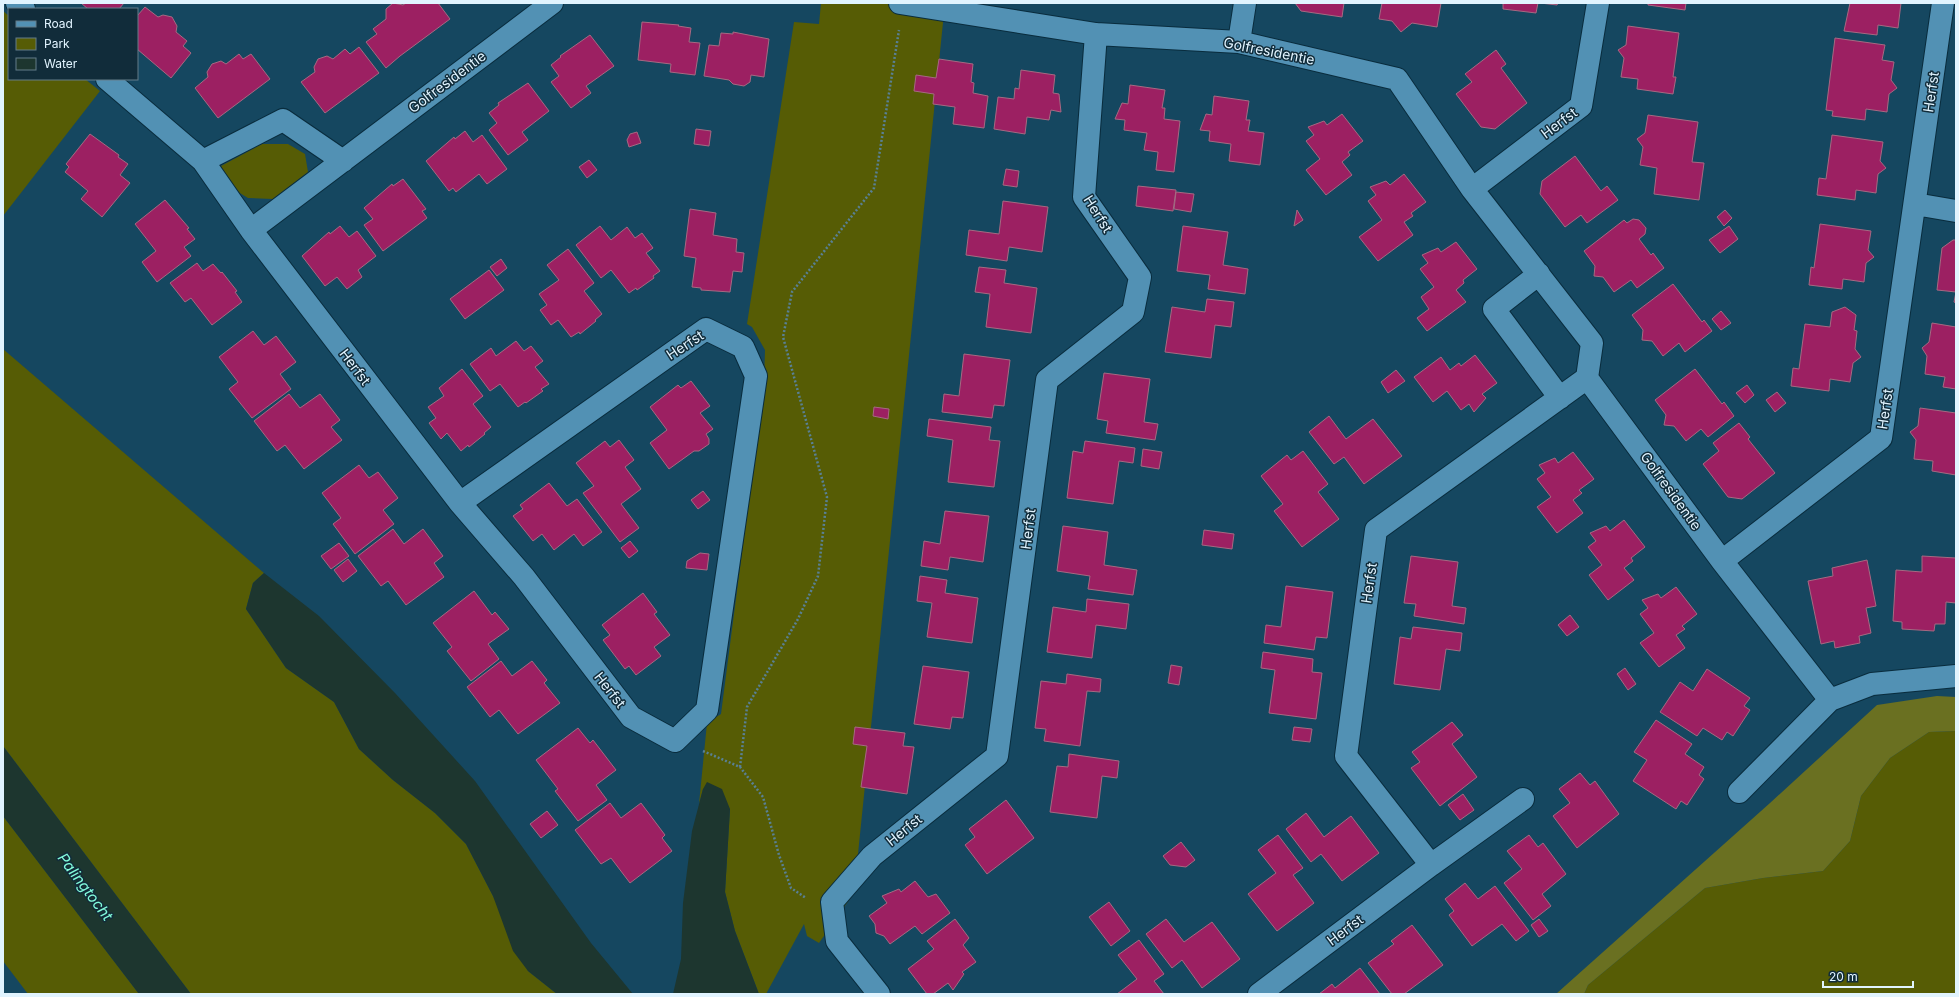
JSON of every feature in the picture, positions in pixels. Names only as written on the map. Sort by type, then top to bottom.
[{"type":"street","name":"Golfresidentie","points":[[251,230],[552,3]]},
{"type":"street","name":"Golfresidentie","points":[[901,3],[925,5],[1096,34],[1238,42],[1398,79],[1472,189],[1592,343],[1587,378],[1722,561],[1830,700]]},
{"type":"street","points":[[1238,42],[1245,3]]},
{"type":"street","name":"Herfst","points":[[1472,189],[1581,106],[1598,3]]},
{"type":"street","name":"Herfst","points":[[1722,561],[1881,438],[1944,3]]},
{"type":"street","name":"Herfst","points":[[879,994],[838,941],[832,902],[872,856],[997,756],[1047,380],[1133,312],[1140,277],[1084,197],[1096,34]]},
{"type":"street","points":[[108,80],[203,160],[251,230]]},
{"type":"street","points":[[203,160],[283,120],[343,161]]},
{"type":"street","points":[[1915,204],[1956,211]]},
{"type":"street","name":"Herfst","points":[[251,230],[460,503],[524,578],[631,717],[675,740],[707,710],[756,376],[743,347],[706,329],[460,503]]},
{"type":"street","points":[[1539,274],[1494,309],[1560,398]]},
{"type":"street","name":"Herfst","points":[[1431,866],[1346,756],[1376,530],[1587,378]]},
{"type":"street","points":[[1739,792],[1830,700],[1872,684],[1956,676]]},
{"type":"street","name":"Herfst","points":[[1259,994],[1431,866],[1523,800]]},
{"type":"path","points":[[740,767],[747,707],[798,619],[818,576],[827,497],[783,337],[792,292],[874,188],[901,3]]},
{"type":"path","points":[[675,740],[716,755],[740,767],[763,797],[779,855],[791,888],[834,918]]},
{"type":"green space","points":[[821,3],[945,3],[854,893],[819,943],[807,936],[804,924],[766,994],[759,994],[735,931],[725,892],[730,809],[703,789],[699,804],[707,723],[721,714],[764,383],[765,350],[752,327],[747,324],[794,22],[819,24]]},
{"type":"green space","points":[[3,11],[8,15],[8,80],[86,80],[100,91],[3,216]]},
{"type":"green space","points":[[262,144],[288,144],[305,154],[308,172],[273,199],[248,198],[230,187],[221,166]]},
{"type":"green space","points":[[3,349],[264,573],[253,583],[246,609],[286,668],[334,702],[359,749],[393,780],[435,813],[466,844],[493,896],[528,971],[557,994],[191,994],[3,746]]},
{"type":"green space","points":[[1937,696],[1956,697],[1956,731],[1929,732],[1890,758],[1861,796],[1850,841],[1823,871],[1763,878],[1705,888],[1588,985],[1584,994],[1556,994],[1770,803],[1877,705]]},
{"type":"green space","points":[[1956,731],[1956,994],[1584,994],[1588,985],[1705,888],[1763,878],[1823,871],[1850,841],[1861,796],[1890,758],[1929,732]]},
{"type":"green space","points":[[3,816],[139,994],[28,994],[3,961]]},
{"type":"water","points":[[264,573],[319,616],[395,693],[475,781],[591,943],[633,994],[557,994],[528,971],[513,951],[493,896],[466,844],[435,813],[393,780],[359,749],[334,702],[286,668],[246,609],[253,583]]},
{"type":"water","name":"Palingtocht","points":[[3,746],[191,994],[139,994],[3,816]]},
{"type":"water","points":[[707,782],[722,789],[730,809],[725,892],[735,931],[759,994],[673,994],[681,959],[683,903],[692,831],[703,789]]},
{"type":"building","points":[[81,3],[124,3],[120,8],[87,8]]},
{"type":"building","points":[[393,3],[403,5],[406,3],[438,3],[450,19],[386,68],[366,42],[377,34],[373,29],[386,19],[386,9]]},
{"type":"building","points":[[1295,3],[1344,3],[1342,17],[1301,11]]},
{"type":"building","points":[[1382,3],[1441,3],[1437,27],[1412,23],[1401,32],[1392,21],[1379,19]]},
{"type":"building","points":[[1503,3],[1538,3],[1536,13],[1503,9]]},
{"type":"building","points":[[1540,3],[1558,3],[1557,5]]},
{"type":"building","points":[[1648,3],[1686,3],[1685,10],[1648,5]]},
{"type":"building","points":[[1850,3],[1901,3],[1898,28],[1878,25],[1877,35],[1844,31]]},
{"type":"building","points":[[145,7],[158,17],[163,15],[172,17],[177,26],[176,32],[187,41],[183,46],[191,53],[171,78],[138,50],[138,15]]},
{"type":"building","points":[[642,22],[679,25],[678,26],[691,28],[689,42],[700,43],[695,75],[670,72],[671,64],[638,60]]},
{"type":"building","points":[[1628,26],[1679,33],[1673,77],[1676,77],[1673,94],[1637,89],[1638,79],[1621,77],[1624,58],[1618,50],[1626,45]]},
{"type":"building","points":[[733,32],[769,39],[764,77],[751,75],[750,82],[744,86],[733,84],[729,80],[704,76],[709,45],[719,46],[721,33],[733,34]]},
{"type":"building","points":[[590,35],[614,66],[586,86],[591,93],[571,108],[551,82],[559,76],[551,65],[561,57],[560,56]]},
{"type":"building","points":[[1835,38],[1885,45],[1882,60],[1894,62],[1891,80],[1897,88],[1889,94],[1887,112],[1866,109],[1865,120],[1832,116],[1833,111],[1826,110]]},
{"type":"building","points":[[359,47],[379,73],[325,113],[301,82],[315,72],[314,67],[318,59],[327,56],[333,59],[345,49],[350,54]]},
{"type":"building","points":[[1496,50],[1506,64],[1501,68],[1527,103],[1495,129],[1481,127],[1456,94],[1472,82],[1465,74]]},
{"type":"building","points":[[239,54],[243,59],[251,54],[270,79],[218,118],[195,88],[208,77],[207,72],[212,64],[221,61],[226,64]]},
{"type":"building","points":[[939,59],[973,64],[971,82],[974,83],[973,93],[988,96],[984,128],[953,124],[955,107],[933,104],[934,94],[914,91],[916,75],[936,78]]},
{"type":"building","points":[[1021,70],[1055,75],[1053,93],[1059,94],[1061,112],[1051,110],[1049,120],[1027,117],[1025,134],[994,129],[998,97],[1014,99],[1015,88],[1019,89]]},
{"type":"building","points":[[528,83],[549,111],[522,132],[528,140],[508,155],[489,130],[497,123],[489,113],[499,105],[498,103]]},
{"type":"building","points":[[1130,85],[1165,90],[1162,108],[1165,108],[1164,119],[1180,121],[1174,172],[1156,170],[1158,152],[1144,150],[1147,133],[1124,130],[1125,120],[1115,119],[1122,103],[1128,104]]},
{"type":"building","points":[[1214,96],[1249,101],[1246,120],[1250,120],[1248,131],[1264,133],[1260,165],[1229,161],[1231,144],[1209,141],[1210,131],[1200,130],[1206,114],[1212,115]]},
{"type":"building","points":[[1342,114],[1363,141],[1348,152],[1350,155],[1342,162],[1352,175],[1326,195],[1306,170],[1320,159],[1306,141],[1314,135],[1308,127],[1324,121],[1327,125]]},
{"type":"building","points":[[1648,115],[1698,122],[1692,162],[1704,163],[1699,200],[1654,194],[1657,168],[1640,165],[1643,147],[1637,139],[1645,133]]},
{"type":"building","points":[[696,129],[711,131],[709,146],[694,144]]},
{"type":"building","points":[[465,131],[473,142],[482,135],[507,169],[487,184],[479,174],[456,192],[453,188],[449,191],[426,161],[454,137],[455,139]]},
{"type":"building","points":[[637,132],[641,143],[629,147],[627,140],[630,134]]},
{"type":"building","points":[[90,134],[119,155],[118,157],[128,164],[120,175],[130,183],[102,217],[81,199],[88,191],[65,172],[69,167],[66,164]]},
{"type":"building","points":[[1832,135],[1883,142],[1880,161],[1886,168],[1878,174],[1876,193],[1856,190],[1855,200],[1817,195],[1819,178],[1826,179]]},
{"type":"building","points":[[1575,156],[1601,191],[1607,186],[1618,200],[1587,223],[1581,215],[1565,227],[1540,194],[1542,181]]},
{"type":"building","points":[[589,160],[597,170],[587,178],[579,167]]},
{"type":"building","points":[[1006,169],[1019,171],[1017,187],[1003,185]]},
{"type":"building","points":[[1404,174],[1426,202],[1411,213],[1413,216],[1404,222],[1413,235],[1378,261],[1359,237],[1382,220],[1368,201],[1376,195],[1370,187],[1386,181],[1390,185]]},
{"type":"building","points":[[403,179],[426,209],[422,211],[427,218],[383,251],[364,225],[373,219],[364,208],[392,184],[393,186]]},
{"type":"building","points":[[1138,186],[1176,190],[1173,211],[1136,206]]},
{"type":"building","points":[[1176,192],[1194,194],[1191,212],[1174,209]]},
{"type":"building","points":[[165,200],[189,228],[187,229],[195,239],[184,247],[191,256],[157,282],[142,262],[156,251],[135,224]]},
{"type":"building","points":[[1003,201],[1048,207],[1042,252],[1009,247],[1007,261],[966,255],[969,230],[999,234]]},
{"type":"building","points":[[690,209],[716,213],[713,235],[737,239],[736,252],[744,253],[742,272],[733,271],[730,292],[701,290],[701,288],[692,287],[696,258],[684,256]]},
{"type":"building","points":[[1297,210],[1303,220],[1294,226]]},
{"type":"building","points":[[1725,210],[1732,218],[1724,226],[1717,217]]},
{"type":"building","points":[[1633,219],[1639,220],[1646,228],[1645,234],[1639,239],[1651,255],[1653,253],[1664,268],[1637,288],[1631,280],[1614,292],[1603,277],[1594,276],[1595,266],[1584,251],[1624,220],[1627,223]]},
{"type":"building","points":[[1820,224],[1871,231],[1868,250],[1874,257],[1866,263],[1864,282],[1843,279],[1842,289],[1809,285],[1811,267],[1814,268]]},
{"type":"building","points":[[340,226],[349,237],[357,231],[376,256],[358,270],[362,277],[347,289],[337,277],[325,286],[302,256],[329,232],[330,234]]},
{"type":"building","points":[[600,226],[611,240],[627,227],[635,238],[642,233],[653,248],[646,253],[660,271],[653,276],[654,278],[637,290],[636,288],[629,293],[611,270],[601,278],[576,245]]},
{"type":"building","points":[[1183,226],[1228,232],[1223,265],[1248,269],[1245,294],[1208,289],[1210,275],[1177,271]]},
{"type":"building","points":[[1729,226],[1738,239],[1720,253],[1709,240]]},
{"type":"building","points":[[1953,240],[1956,240],[1956,292],[1937,290],[1942,248]]},
{"type":"building","points":[[1456,242],[1477,269],[1463,280],[1464,283],[1456,290],[1466,302],[1427,331],[1417,318],[1429,309],[1421,297],[1434,287],[1420,269],[1428,263],[1422,255],[1438,248],[1441,252]]},
{"type":"building","points":[[568,249],[594,283],[584,291],[602,314],[580,334],[579,332],[571,337],[558,320],[551,325],[540,310],[547,305],[539,294],[559,280],[547,265]]},
{"type":"building","points":[[501,259],[507,268],[497,276],[490,267]]},
{"type":"building","points":[[197,263],[203,271],[213,264],[221,273],[222,272],[237,291],[235,292],[242,302],[212,325],[191,298],[185,302],[170,283]]},
{"type":"building","points":[[979,267],[1006,270],[1004,283],[1037,288],[1031,333],[986,327],[990,294],[975,292]]},
{"type":"building","points":[[489,270],[504,290],[465,319],[450,299]]},
{"type":"building","points":[[1673,284],[1702,322],[1704,320],[1712,331],[1685,352],[1679,343],[1663,356],[1652,341],[1642,340],[1643,330],[1632,315]]},
{"type":"building","points":[[1956,292],[1956,303],[1954,302]]},
{"type":"building","points":[[1207,299],[1234,302],[1231,327],[1215,325],[1211,358],[1165,352],[1172,307],[1205,312]]},
{"type":"building","points":[[1845,307],[1856,315],[1854,330],[1857,331],[1855,349],[1861,357],[1853,363],[1850,382],[1830,379],[1829,391],[1791,386],[1793,368],[1799,369],[1805,324],[1830,327],[1832,312]]},
{"type":"building","points":[[1721,311],[1731,323],[1721,330],[1712,319]]},
{"type":"building","points":[[1932,323],[1956,327],[1956,389],[1943,387],[1945,377],[1925,374],[1927,356],[1922,348],[1929,342]]},
{"type":"building","points":[[253,331],[264,345],[276,336],[296,362],[280,374],[291,389],[252,418],[229,389],[238,382],[219,357]]},
{"type":"building","points":[[516,341],[524,351],[531,346],[543,361],[535,367],[549,384],[541,389],[543,391],[518,407],[500,384],[490,391],[470,364],[491,348],[496,356]]},
{"type":"building","points":[[964,354],[1010,360],[1004,406],[994,405],[992,418],[942,412],[944,394],[959,396]]},
{"type":"building","points":[[1475,355],[1497,383],[1482,394],[1486,398],[1474,412],[1469,404],[1461,410],[1447,391],[1433,402],[1414,377],[1441,357],[1450,370],[1459,363],[1461,366]]},
{"type":"building","points":[[462,369],[483,396],[473,404],[491,427],[469,447],[468,445],[461,451],[447,433],[441,439],[429,423],[436,418],[428,407],[444,396],[439,388]]},
{"type":"building","points":[[1695,369],[1722,404],[1724,402],[1734,416],[1708,437],[1701,429],[1686,441],[1674,426],[1664,425],[1666,415],[1655,400]]},
{"type":"building","points":[[1396,370],[1405,381],[1388,393],[1381,382]]},
{"type":"building","points":[[1104,373],[1150,379],[1144,422],[1158,424],[1155,440],[1106,433],[1108,421],[1097,419]]},
{"type":"building","points":[[691,381],[710,406],[700,413],[713,429],[706,434],[709,439],[709,444],[699,451],[694,451],[669,469],[650,443],[667,430],[650,407],[678,385],[681,388]]},
{"type":"building","points":[[1747,385],[1754,395],[1745,403],[1736,393]]},
{"type":"building","points":[[1777,392],[1786,403],[1775,412],[1766,400]]},
{"type":"building","points":[[289,394],[300,408],[320,394],[340,420],[331,427],[342,440],[304,469],[285,445],[277,451],[254,421]]},
{"type":"building","points":[[874,407],[889,409],[888,419],[873,416]]},
{"type":"building","points":[[1920,408],[1956,413],[1956,475],[1932,471],[1933,461],[1914,459],[1916,440],[1910,432],[1918,426]]},
{"type":"building","points":[[1329,416],[1346,439],[1373,419],[1402,456],[1364,484],[1344,457],[1334,464],[1309,432]]},
{"type":"building","points":[[929,419],[991,427],[989,440],[1000,441],[994,487],[948,482],[953,440],[927,436]]},
{"type":"building","points":[[1739,423],[1750,437],[1748,439],[1775,473],[1742,499],[1728,497],[1703,464],[1719,451],[1713,443]]},
{"type":"building","points":[[619,440],[634,460],[625,467],[641,489],[621,504],[639,528],[620,542],[583,493],[594,486],[576,463],[605,441],[610,447]]},
{"type":"building","points":[[1085,441],[1135,448],[1133,463],[1119,461],[1113,504],[1067,498],[1073,451],[1083,453]]},
{"type":"building","points":[[1143,449],[1162,452],[1159,469],[1141,466]]},
{"type":"building","points":[[1303,451],[1328,484],[1318,492],[1339,519],[1302,547],[1274,511],[1283,504],[1261,476],[1287,455],[1291,460]]},
{"type":"building","points":[[1573,452],[1594,479],[1579,490],[1582,493],[1573,500],[1583,513],[1557,533],[1537,507],[1551,497],[1537,479],[1545,473],[1539,465],[1555,458],[1558,463]]},
{"type":"building","points":[[359,465],[369,478],[378,472],[398,498],[383,510],[394,524],[355,554],[333,524],[341,518],[322,493]]},
{"type":"building","points":[[549,483],[567,506],[577,499],[602,532],[583,546],[574,534],[554,550],[542,534],[533,541],[513,516],[523,509],[520,505]]},
{"type":"building","points":[[703,491],[710,500],[698,509],[691,500]]},
{"type":"building","points":[[945,511],[989,516],[983,562],[950,557],[948,570],[921,566],[924,541],[940,544]]},
{"type":"building","points":[[1624,520],[1645,547],[1631,558],[1633,561],[1624,568],[1634,580],[1608,600],[1589,575],[1602,565],[1588,547],[1596,541],[1590,533],[1606,526],[1610,531]]},
{"type":"building","points":[[1063,526],[1108,532],[1104,565],[1137,570],[1133,595],[1088,589],[1090,576],[1057,571]]},
{"type":"building","points":[[393,529],[404,544],[423,529],[443,556],[434,563],[444,577],[406,605],[388,581],[381,586],[358,556]]},
{"type":"building","points":[[1204,530],[1234,534],[1232,549],[1202,545]]},
{"type":"building","points":[[630,541],[638,551],[629,558],[621,548]]},
{"type":"building","points":[[339,543],[349,556],[331,569],[321,556]]},
{"type":"building","points":[[700,553],[709,554],[707,570],[686,568],[687,561]]},
{"type":"building","points":[[1411,556],[1458,562],[1452,606],[1466,608],[1464,624],[1414,616],[1416,604],[1404,603]]},
{"type":"building","points":[[1922,556],[1956,558],[1956,603],[1946,602],[1945,624],[1935,624],[1934,631],[1902,629],[1902,622],[1893,621],[1896,570],[1922,572]]},
{"type":"building","points":[[348,559],[357,571],[343,582],[334,570]]},
{"type":"building","points":[[1867,560],[1876,606],[1866,608],[1871,633],[1859,636],[1860,643],[1835,648],[1834,641],[1821,644],[1808,581],[1833,576],[1832,568]]},
{"type":"building","points":[[920,576],[947,580],[945,593],[978,598],[972,643],[927,637],[932,603],[917,601]]},
{"type":"building","points":[[1286,586],[1333,592],[1327,638],[1316,637],[1314,650],[1264,643],[1266,625],[1281,627]]},
{"type":"building","points":[[1676,587],[1697,614],[1682,626],[1685,629],[1676,635],[1685,648],[1659,667],[1640,643],[1654,633],[1640,614],[1648,608],[1642,600],[1658,594],[1661,598]]},
{"type":"building","points":[[474,591],[492,615],[495,612],[509,629],[488,644],[499,659],[471,681],[447,651],[452,647],[433,623]]},
{"type":"building","points":[[643,593],[657,612],[654,614],[670,635],[654,647],[661,656],[636,675],[629,666],[625,669],[603,640],[610,635],[602,625]]},
{"type":"building","points":[[1087,599],[1129,604],[1126,629],[1096,625],[1092,658],[1047,652],[1053,607],[1086,612]]},
{"type":"building","points":[[1570,615],[1579,627],[1567,636],[1558,625]]},
{"type":"building","points":[[1413,627],[1462,633],[1460,651],[1446,649],[1440,690],[1394,684],[1400,637],[1411,639]]},
{"type":"building","points":[[1263,652],[1313,659],[1312,672],[1322,673],[1316,719],[1269,713],[1275,670],[1261,668]]},
{"type":"building","points":[[501,661],[512,676],[532,661],[547,680],[544,683],[560,703],[518,734],[499,710],[490,717],[467,687]]},
{"type":"building","points":[[1171,665],[1182,667],[1179,685],[1168,683]]},
{"type":"building","points":[[923,666],[969,672],[963,718],[952,717],[950,729],[914,724]]},
{"type":"building","points":[[1625,668],[1636,684],[1628,690],[1617,674]]},
{"type":"building","points":[[1707,669],[1750,698],[1744,706],[1750,710],[1733,736],[1727,732],[1722,740],[1703,728],[1697,736],[1660,712],[1680,682],[1693,691]]},
{"type":"building","points":[[1067,674],[1101,679],[1100,692],[1087,691],[1080,746],[1044,741],[1046,729],[1035,728],[1041,681],[1066,684]]},
{"type":"building","points":[[1656,720],[1692,744],[1685,754],[1704,767],[1699,775],[1704,779],[1687,805],[1681,801],[1676,809],[1633,781],[1647,760],[1634,752]]},
{"type":"building","points":[[1452,722],[1463,735],[1452,744],[1477,777],[1440,806],[1411,768],[1420,762],[1412,752]]},
{"type":"building","points":[[855,727],[905,733],[903,746],[914,747],[907,794],[861,787],[867,746],[853,744]]},
{"type":"building","points":[[1294,727],[1312,729],[1310,742],[1292,740]]},
{"type":"building","points":[[578,728],[590,743],[593,740],[616,770],[596,785],[607,800],[578,821],[555,791],[558,789],[536,760]]},
{"type":"building","points":[[1069,754],[1119,761],[1117,778],[1102,776],[1097,818],[1050,812],[1057,766],[1068,767]]},
{"type":"building","points":[[1580,773],[1590,785],[1595,781],[1619,814],[1577,848],[1553,816],[1570,803],[1559,789]]},
{"type":"building","points":[[1463,794],[1474,810],[1460,820],[1448,805]]},
{"type":"building","points":[[1006,800],[1034,838],[987,874],[965,845],[975,837],[969,829]]},
{"type":"building","points":[[610,803],[621,818],[641,803],[665,835],[662,838],[672,851],[630,883],[611,858],[601,864],[575,830]]},
{"type":"building","points":[[547,811],[558,825],[541,838],[530,824]]},
{"type":"building","points":[[1306,813],[1324,837],[1351,816],[1379,853],[1342,881],[1321,854],[1311,862],[1286,829]]},
{"type":"building","points":[[1278,835],[1303,868],[1293,875],[1314,903],[1277,931],[1248,894],[1276,873],[1258,850]]},
{"type":"building","points":[[1529,835],[1538,847],[1543,843],[1566,874],[1542,894],[1551,906],[1533,920],[1504,883],[1522,869],[1507,851]]},
{"type":"building","points":[[1181,842],[1195,860],[1186,867],[1170,865],[1163,856]]},
{"type":"building","points":[[915,881],[928,897],[936,894],[950,913],[922,934],[915,926],[890,944],[884,936],[876,933],[875,924],[869,916],[887,903],[882,896],[899,889],[901,892]]},
{"type":"building","points":[[1465,883],[1478,899],[1495,886],[1529,931],[1516,941],[1502,924],[1472,946],[1449,915],[1454,911],[1445,899]]},
{"type":"building","points":[[1109,902],[1130,931],[1111,946],[1089,917]]},
{"type":"building","points":[[955,919],[969,938],[963,945],[976,962],[962,972],[964,974],[953,990],[948,983],[933,994],[927,994],[908,969],[934,949],[927,941]]},
{"type":"building","points":[[1166,919],[1184,942],[1212,922],[1240,959],[1202,988],[1182,960],[1172,968],[1146,934]]},
{"type":"building","points":[[1539,919],[1548,931],[1539,937],[1531,925]]},
{"type":"building","points":[[1412,925],[1443,965],[1404,994],[1392,994],[1368,963],[1394,944],[1391,941]]},
{"type":"building","points":[[1139,940],[1164,974],[1154,981],[1164,994],[1117,994],[1137,979],[1118,955]]},
{"type":"building","points":[[1360,968],[1380,994],[1319,994],[1332,984],[1335,988]]}]
